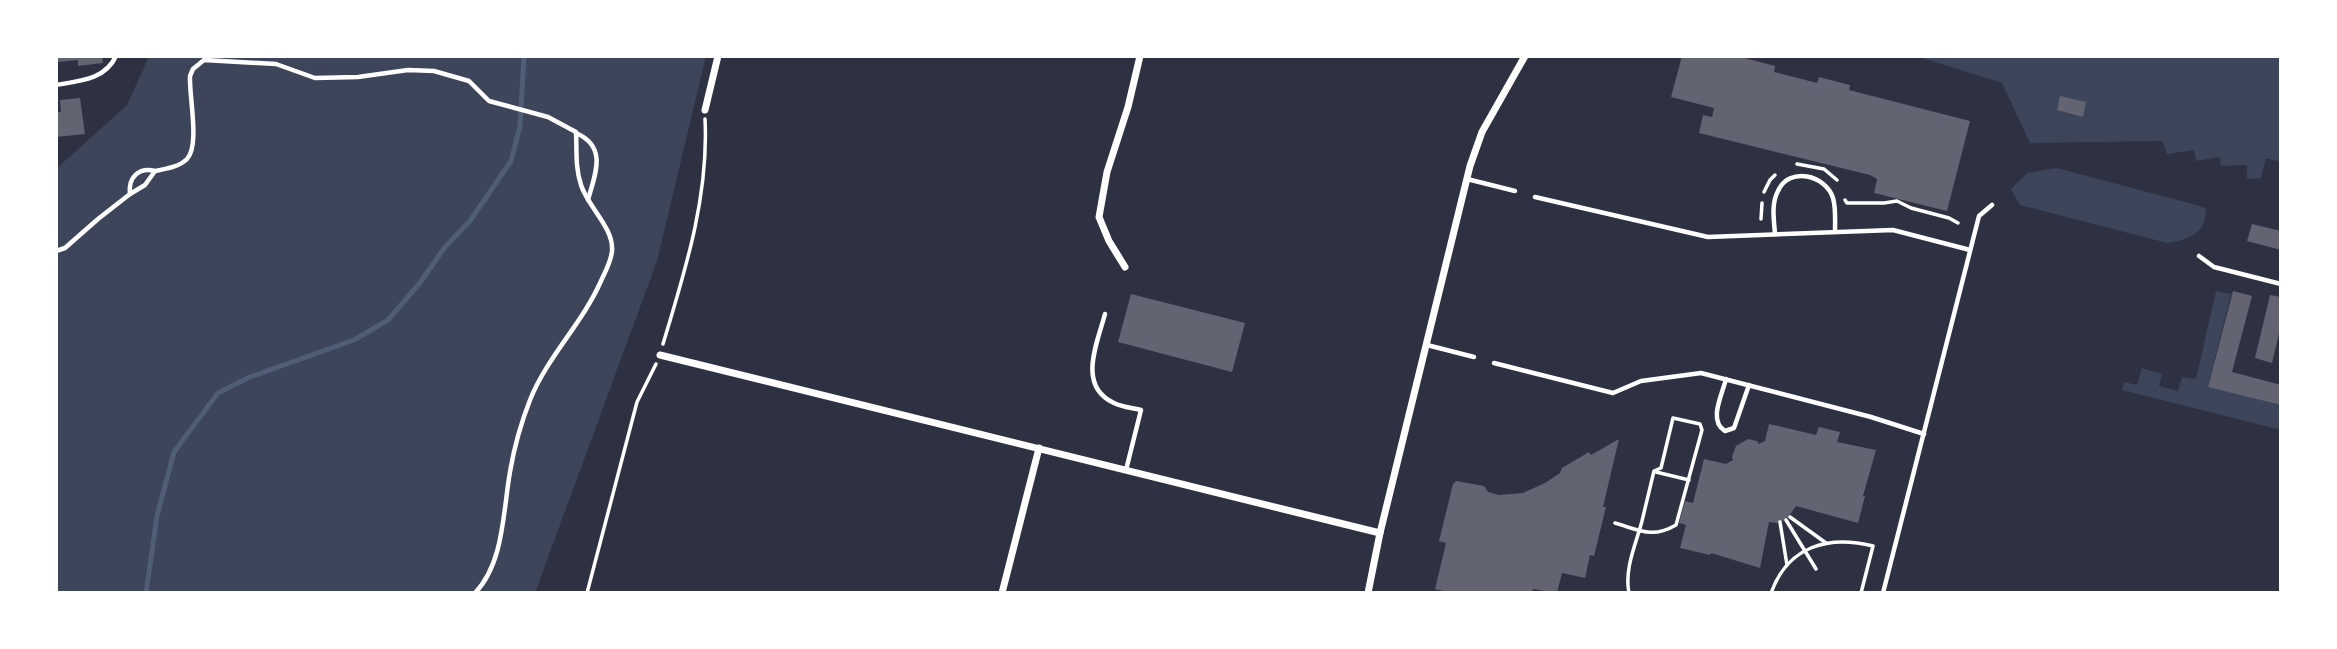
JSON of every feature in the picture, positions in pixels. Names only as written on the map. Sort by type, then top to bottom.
[{"type":"street","points":[[705,110],[718,56]]},
{"type":"street","points":[[1125,267],[1109,241],[1099,217],[1107,172],[1128,107],[1140,56]]},
{"type":"street","points":[[1368,593],[1380,533],[1466,179],[1482,132],[1525,56]]},
{"type":"street","points":[[660,355],[1380,533]]},
{"type":"street","points":[[1002,593],[1039,448]]},
{"type":"lane","points":[[56,85],[99,76],[116,56]]},
{"type":"lane","points":[[130,194],[129,186],[134,175],[144,170],[155,171],[177,166],[189,156],[193,141],[190,76],[193,69],[204,60],[276,64],[315,78],[358,77],[408,70],[434,71],[469,81],[489,101],[548,117],[584,136],[597,154],[595,177],[588,200]]},
{"type":"lane","points":[[475,593],[492,568],[517,438],[530,401],[539,380],[596,292],[612,255],[611,240],[582,189],[576,165],[576,132]]},
{"type":"lane","points":[[56,251],[65,248],[97,219],[145,185],[155,171]]},
{"type":"lane","points":[[1775,234],[1774,204],[1778,188],[1793,177],[1802,176],[1822,182],[1829,190],[1833,198],[1835,231]]},
{"type":"lane","points":[[1466,179],[1515,191]]},
{"type":"lane","points":[[1535,197],[1708,237],[1893,230],[1970,250]]},
{"type":"lane","points":[[1883,593],[1979,216],[1992,205]]},
{"type":"lane","points":[[2199,256],[2214,267],[2281,284]]},
{"type":"lane","points":[[1105,314],[1091,376],[1097,391],[1114,404],[1141,410],[1126,470]]},
{"type":"lane","points":[[1426,345],[1474,357]]},
{"type":"lane","points":[[1494,363],[1613,393],[1641,381],[1701,373],[1871,417],[1924,435]]},
{"type":"lane","points":[[1726,379],[1715,419],[1725,431],[1734,428],[1749,385]]},
{"type":"path","points":[[1847,203],[1897,201],[1958,223]]},
{"type":"path","points":[[1615,523],[1660,533],[1676,525],[1702,430],[1700,424],[1673,418],[1661,468],[1654,471]]},
{"type":"path","points":[[1654,471],[1689,480]]},
{"type":"path","points":[[1629,593],[1627,579],[1654,471]]},
{"type":"path","points":[[1816,569],[1788,518],[1826,543]]},
{"type":"path","points":[[1780,522],[1787,565]]},
{"type":"path","points":[[1771,593],[1787,565],[1805,550],[1840,540],[1873,546],[1861,593]]},
{"type":"shaded area","points":[[149,56],[706,56],[657,261],[535,593],[56,593],[56,169],[127,105]]},
{"type":"shaded area","points":[[1916,56],[2281,56],[2281,162],[2266,158],[2261,178],[2247,179],[2247,165],[2221,166],[2220,157],[2196,161],[2194,150],[2167,154],[2162,141],[2030,143],[2002,83]]},
{"type":"shaded area","points":[[2057,168],[2200,206],[2206,209],[2203,224],[2189,238],[2167,243],[2020,205],[2011,189],[2027,173]]},
{"type":"shaded area","points":[[2216,291],[2231,294],[2208,386],[2281,405],[2281,430],[2122,390],[2124,382],[2137,385],[2142,368],[2162,374],[2159,386],[2178,391],[2182,377],[2196,379]]},
{"type":"building","points":[[57,56],[102,56],[103,63],[78,66],[78,60],[58,62]]},
{"type":"building","points":[[1682,56],[1737,56],[1775,66],[1774,72],[1817,83],[1819,77],[1850,85],[1849,90],[1970,121],[1947,211],[1874,193],[1877,179],[1870,175],[1699,133],[1703,115],[1712,117],[1714,108],[1671,97]]},
{"type":"building","points":[[2060,96],[2086,102],[2083,117],[2057,110]]},
{"type":"building","points":[[80,98],[85,134],[56,137],[56,112],[61,112],[60,100]]},
{"type":"building","points":[[2252,224],[2281,231],[2281,250],[2247,241]]},
{"type":"building","points":[[2233,291],[2252,296],[2232,372],[2281,385],[2281,405],[2208,387]]},
{"type":"building","points":[[1131,294],[1245,323],[1232,372],[1118,342]]},
{"type":"building","points":[[2270,295],[2281,297],[2281,325],[2272,363],[2255,358]]},
{"type":"building","points":[[1769,424],[1816,435],[1819,427],[1840,432],[1837,442],[1876,450],[1858,523],[1796,506],[1787,519],[1778,523],[1769,522],[1760,568],[1711,553],[1710,555],[1680,548],[1686,525],[1679,523],[1685,501],[1693,503],[1704,459],[1726,464],[1733,460],[1736,446],[1748,439],[1759,444],[1765,441]]},
{"type":"building","points":[[1619,439],[1603,507],[1606,507],[1594,556],[1590,555],[1585,578],[1562,573],[1557,593],[1533,589],[1532,593],[1452,593],[1435,589],[1446,543],[1439,541],[1456,481],[1484,486],[1488,492],[1499,495],[1523,493],[1545,483],[1560,473],[1562,468],[1589,452],[1591,455]]},
{"type":"waterway","points":[[146,593],[157,516],[174,452],[218,393],[250,377],[354,340],[388,320],[419,284],[445,247],[470,221],[511,161],[520,126],[524,56]]}]
